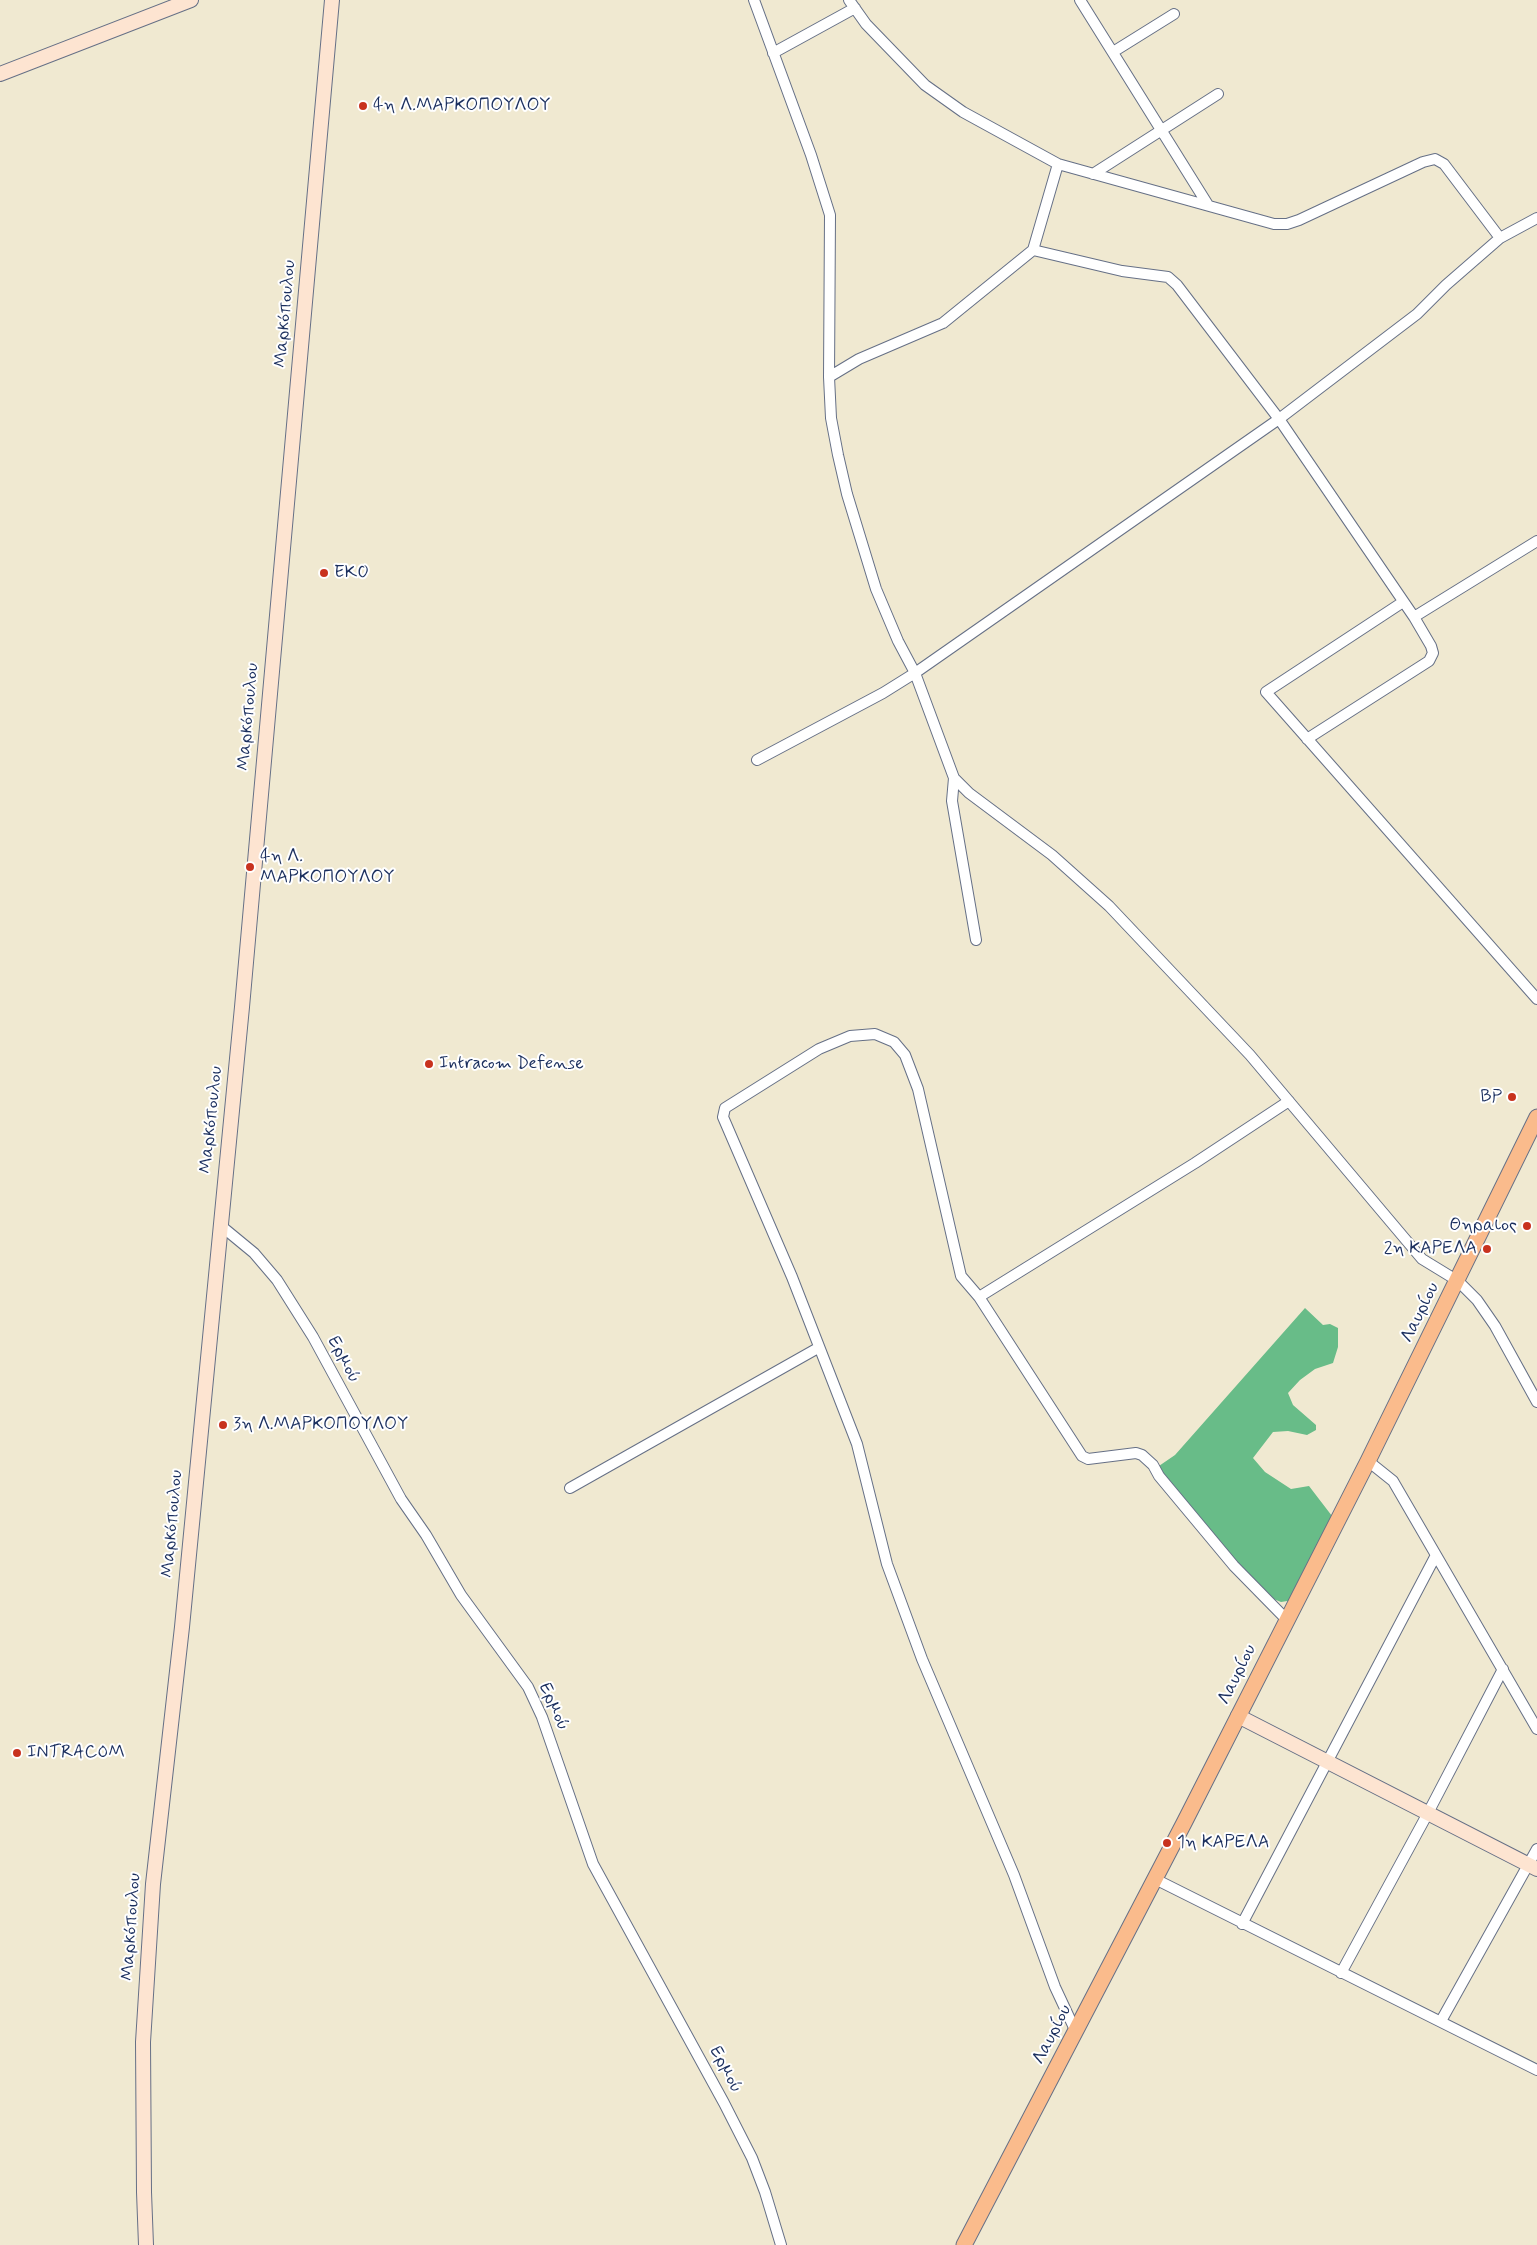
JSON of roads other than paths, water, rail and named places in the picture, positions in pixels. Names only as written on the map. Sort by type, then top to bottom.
[{"type":"main road","points":[[0,74],[191,0]]},
{"type":"main road","name":"Μαρκόπουλου","points":[[146,2245],[144,2042],[153,1884],[182,1627],[242,1007],[332,0]]},
{"type":"main road","name":"Λαυρίου","points":[[964,2245],[1155,1879],[1536,1124]]},
{"type":"main road","points":[[1238,1716],[1533,1867]]},
{"type":"street","points":[[754,0],[811,155],[830,215],[829,377],[831,418],[847,494],[876,589],[898,641],[915,673],[954,778],[969,793],[1052,855],[1109,906],[1250,1056],[1422,1259],[1458,1281],[1477,1300],[1495,1326],[1537,1402]]},
{"type":"street","points":[[1080,0],[1208,205]]},
{"type":"street","points":[[773,53],[852,4],[866,24],[925,85],[963,112],[1058,164],[1274,224],[1287,224],[1423,162],[1434,159],[1444,164],[1500,238]]},
{"type":"street","points":[[1113,52],[1174,14]]},
{"type":"street","points":[[1093,174],[1218,94]]},
{"type":"street","points":[[829,377],[859,359],[943,323],[1034,250],[1058,164]]},
{"type":"street","points":[[757,760],[883,693],[915,673],[1279,419],[1417,314],[1446,284],[1500,238],[1537,218]]},
{"type":"street","points":[[1034,250],[1122,271],[1168,277],[1177,285],[1279,419],[1414,617],[1431,646],[1433,653],[1429,661],[1307,739]]},
{"type":"street","points":[[1414,617],[1537,541]]},
{"type":"street","points":[[1403,602],[1266,692],[1537,1000]]},
{"type":"street","points":[[954,778],[952,801],[976,940]]},
{"type":"street","points":[[1076,2032],[1055,1987],[1014,1875],[919,1650],[887,1564],[857,1444],[818,1348],[792,1277],[723,1117],[725,1108],[733,1101],[819,1049],[850,1036],[875,1034],[894,1042],[905,1055],[918,1089],[961,1276],[978,1297],[1045,1402],[1082,1456],[1088,1459],[1136,1453],[1142,1455],[1153,1465],[1159,1476],[1234,1566],[1286,1619]]},
{"type":"street","points":[[978,1297],[1195,1163],[1289,1101]]},
{"type":"street","name":"Ερμού","points":[[220,1225],[254,1253],[277,1280],[313,1337],[401,1499],[426,1535],[461,1595],[528,1687],[542,1717],[594,1864],[720,2095],[752,2158],[766,2192],[781,2245]]},
{"type":"street","points":[[570,1488],[818,1348]]},
{"type":"street","points":[[1368,1460],[1393,1481],[1537,1729]]},
{"type":"street","points":[[1242,1924],[1436,1555]]},
{"type":"street","points":[[1342,1973],[1503,1669]]},
{"type":"street","points":[[1441,2021],[1533,1867],[1537,1850]]},
{"type":"street","points":[[1155,1879],[1537,2070]]},
{"type":"place","name":"4η Λ.ΜΑΡΚΟΠΟΥΛΟΥ","points":[[363,106]]},
{"type":"place","name":"EKO","points":[[324,573]]},
{"type":"place","name":"4η Λ. ΜΑΡΚΟΠΟΥΛΟΥ","points":[[250,867]]},
{"type":"place","name":"Intracom Defense","points":[[429,1064]]},
{"type":"place","name":"BP","points":[[1512,1097]]},
{"type":"place","name":"Θηραιος","points":[[1527,1226]]},
{"type":"place","name":"2η ΚΑΡΕΛΑ","points":[[1487,1249]]},
{"type":"place","name":"3η Λ.ΜΑΡΚΟΠΟΥΛΟΥ","points":[[223,1425]]},
{"type":"place","name":"INTRACOM","points":[[17,1753]]},
{"type":"place","name":"1η ΚΑΡΕΛΑ","points":[[1167,1843]]}]
